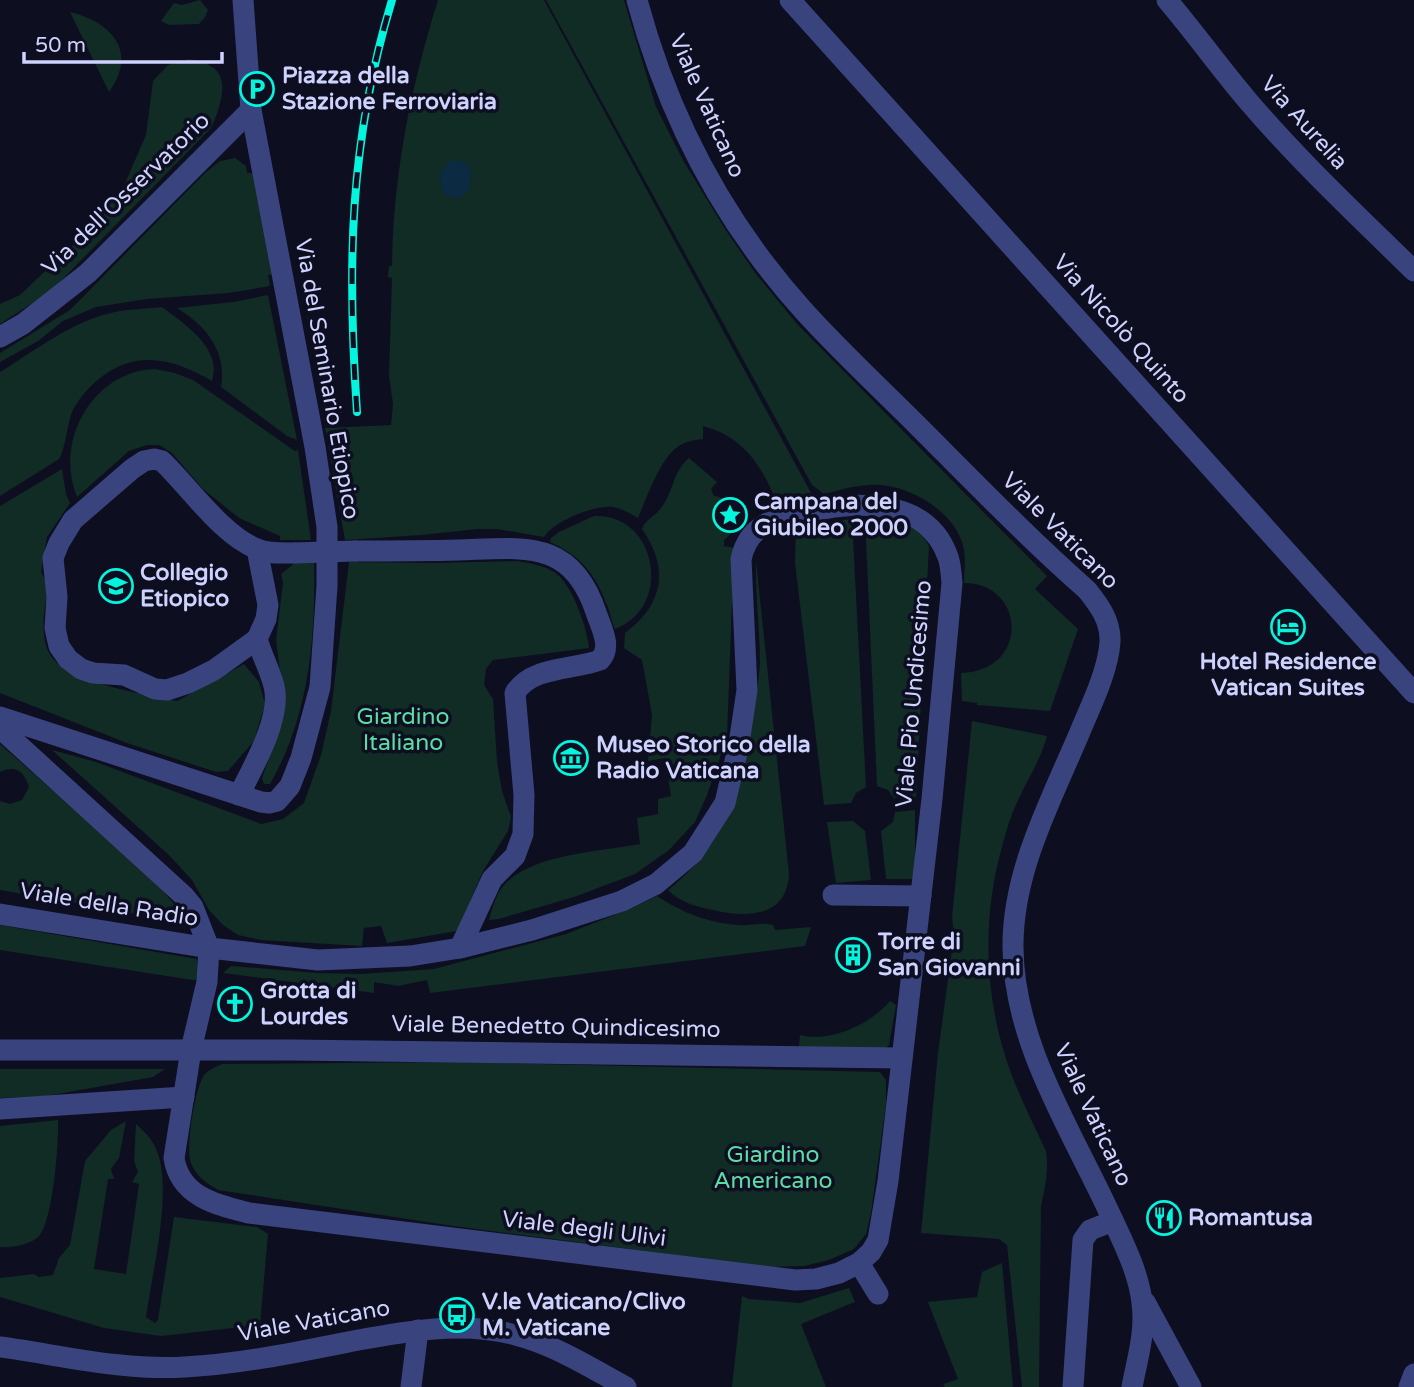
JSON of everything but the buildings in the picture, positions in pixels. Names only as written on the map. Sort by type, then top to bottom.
[{"type":"street","name":"Via del Seminario Etiopico","points":[[239,795],[269,803],[277,801],[290,786],[301,758],[320,687],[327,586],[327,527],[315,447],[251,110],[243,0]]},
{"type":"street","name":"Viale Vaticano","points":[[638,0],[664,82],[693,151],[727,211],[766,265],[822,330],[979,487],[1087,590],[1104,614],[1110,640],[1105,661],[1088,714],[1036,837],[1021,888],[1013,946],[1017,991],[1036,1057],[1113,1221],[1140,1294],[1191,1387]]},
{"type":"street","name":"Via Nicolò Quinto","points":[[790,0],[1414,692]]},
{"type":"street","name":"Via Aurelia","points":[[1167,0],[1248,102],[1298,157],[1414,271]]},
{"type":"street","name":"Via dell'Osservatorio","points":[[0,337],[23,324],[88,273],[251,110]]},
{"type":"street","points":[[257,549],[268,605],[266,619],[257,639],[214,670],[188,683],[167,690],[155,690],[124,675],[93,673],[81,669],[68,659],[59,646],[55,628],[57,597],[53,558],[59,542],[72,520],[132,469],[144,461],[154,459],[162,461],[226,530],[257,549],[295,553],[508,548],[541,551],[565,563],[577,575],[590,596],[605,640],[606,650],[600,660],[543,674],[520,684],[515,694],[524,795],[523,834],[515,856],[492,878],[460,948]]},
{"type":"street","name":"Viale Pio Undicesimo","points":[[209,948],[318,961],[410,956],[460,948],[531,930],[622,901],[656,884],[693,853],[725,803],[746,711],[741,559],[747,541],[765,523],[817,510],[874,505],[902,511],[929,528],[948,556],[952,583],[902,1058]]},
{"type":"street","points":[[0,717],[239,795],[262,747],[276,703],[275,688],[257,639]]},
{"type":"street","points":[[0,728],[184,896],[193,907],[209,948]]},
{"type":"street","points":[[833,895],[921,896]]},
{"type":"street","name":"Viale della Radio","points":[[0,914],[209,948]]},
{"type":"street","name":"Viale degli Ulivi","points":[[209,948],[207,982],[191,1050],[174,1158],[183,1181],[201,1198],[249,1213],[795,1280],[827,1276],[859,1263]]},
{"type":"street","name":"Viale Benedetto Quindicesimo","points":[[0,1050],[902,1058]]},
{"type":"street","points":[[878,1294],[859,1263],[871,1252],[878,1240],[888,1181],[902,1058]]},
{"type":"street","points":[[0,1109],[184,1097]]},
{"type":"street","name":"Viale Vaticano","points":[[1073,1387],[1083,1240],[1090,1230],[1113,1221]]},
{"type":"street","name":"Viale Vaticano","points":[[1132,1387],[1143,1323],[1140,1294]]},
{"type":"street","name":"Viale Vaticano","points":[[0,1347],[135,1366],[182,1367],[269,1356],[418,1330],[465,1328],[520,1336],[561,1352],[626,1387]]},
{"type":"street","points":[[411,1387],[418,1330]]},
{"type":"street","points":[[1409,1387],[1414,1374]]},
{"type":"green space","points":[[200,0],[208,10],[199,24],[169,25],[161,21],[174,3],[182,5]]},
{"type":"green space","points":[[438,0],[544,0],[811,493],[776,501],[764,475],[749,454],[729,437],[703,426],[703,439],[679,446],[664,462],[638,518],[613,507],[605,507],[585,511],[565,520],[544,537],[497,529],[478,529],[345,540],[325,428],[391,425],[393,404],[389,376],[392,278],[388,277],[389,266],[392,266],[396,198],[412,98]]},
{"type":"green space","points":[[546,0],[624,0],[656,107],[684,162],[756,274],[797,324],[1047,576],[1035,589],[1078,629],[1050,711],[977,705],[962,701],[961,673],[983,669],[999,658],[1009,644],[1012,627],[1008,611],[999,597],[985,587],[964,583],[965,554],[961,538],[946,517],[924,500],[912,493],[888,486],[864,485],[824,494],[812,485]]},
{"type":"green space","points":[[70,12],[98,23],[116,41],[121,64],[109,92]]},
{"type":"green space","points":[[189,59],[203,62],[215,69],[222,82],[221,98],[211,128],[51,291],[0,324],[0,304],[20,295],[94,225],[123,188],[146,135],[153,81],[168,65]]},
{"type":"green space","points":[[235,158],[246,166],[247,173],[256,173],[274,274],[268,275],[270,286],[96,307],[63,321],[38,341],[0,362],[0,353],[70,310],[206,172],[220,161]]},
{"type":"green space","points":[[268,295],[297,440],[287,436],[221,387],[221,362],[212,341],[197,323],[177,308]]},
{"type":"green space","points":[[162,307],[190,329],[207,348],[214,369],[212,381],[184,367],[156,360],[128,363],[114,369],[92,385],[74,407],[59,459],[0,496],[0,372],[66,331],[93,318],[121,311]]},
{"type":"green space","points":[[307,317],[315,317],[342,413],[325,415]]},
{"type":"green space","points":[[155,369],[193,380],[295,451],[298,450],[311,540],[280,540],[280,536],[239,518],[203,489],[172,453],[159,445],[147,445],[129,451],[77,497],[71,476],[71,454],[75,432],[84,413],[97,396],[113,382],[133,373]]},
{"type":"green space","points":[[689,458],[717,482],[711,489],[714,496],[729,502],[736,514],[735,527],[724,540],[724,546],[734,548],[727,737],[707,795],[695,822],[669,850],[635,874],[574,897],[489,920],[501,889],[520,872],[553,859],[640,844],[637,818],[658,814],[658,799],[671,796],[665,758],[648,761],[652,715],[642,660],[624,648],[625,633],[648,611],[658,586],[656,558],[642,529],[665,502],[679,469]]},
{"type":"green space","points":[[62,469],[70,503],[47,537],[41,572],[49,587],[44,613],[47,649],[60,666],[74,674],[127,691],[177,701],[244,664],[259,682],[265,704],[254,741],[228,771],[216,772],[127,743],[0,693],[0,506]]},
{"type":"green space","points":[[885,515],[919,528],[929,546],[916,797],[894,798],[888,790],[877,786],[865,517]]},
{"type":"green space","points":[[594,516],[615,519],[632,529],[644,545],[650,563],[651,583],[645,602],[634,618],[615,629],[602,592],[591,574],[578,559],[550,542],[559,532]]},
{"type":"green space","points":[[852,519],[866,787],[856,793],[851,803],[824,805],[795,563],[796,526]]},
{"type":"green space","points":[[314,561],[311,647],[302,704],[283,758],[270,784],[264,784],[262,778],[273,747],[282,686],[276,640],[283,583],[281,574],[296,562]]},
{"type":"green space","name":"Giardino Italiano","points":[[516,561],[545,568],[561,578],[577,606],[589,648],[493,660],[486,669],[484,685],[493,699],[497,762],[502,791],[511,817],[508,831],[483,871],[457,931],[387,943],[381,926],[364,928],[362,946],[261,940],[238,935],[223,925],[209,910],[192,880],[169,855],[52,750],[96,762],[261,824],[283,819],[304,803],[321,755],[331,711],[349,562]]},
{"type":"green space","points":[[756,561],[789,874],[787,889],[773,907],[763,912],[739,914],[695,906],[677,898],[668,890],[705,853],[719,832],[730,810],[745,763],[760,663]]},
{"type":"green space","points":[[972,721],[1047,736],[1006,832],[996,872],[989,930],[991,988],[1002,1045],[1047,1158],[1041,1206],[1039,1387],[1022,1387],[1007,1245],[999,1239],[921,1233],[938,1053],[954,935],[952,917]]},
{"type":"green space","points":[[0,744],[153,879],[174,904],[170,915],[154,917],[0,890],[0,801],[10,804],[22,800],[29,787],[19,771],[11,769],[0,772]]},
{"type":"green space","points":[[915,810],[915,879],[886,879],[881,831],[893,822],[895,812]]},
{"type":"green space","points":[[853,821],[865,831],[871,880],[836,883],[827,822]]},
{"type":"green space","points":[[657,896],[707,920],[744,925],[769,924],[773,925],[775,930],[811,927],[805,946],[430,993],[427,980],[398,986],[374,982],[374,993],[223,973],[231,966],[361,974],[434,969],[566,934]]},
{"type":"green space","points":[[0,925],[197,959],[199,981],[0,950]]},
{"type":"green space","points":[[890,1001],[896,1005],[889,1045],[883,1051],[805,1049],[799,1046],[800,1035],[824,1036],[849,1030],[872,1017]]},
{"type":"green space","name":"Giardino Americano","points":[[459,1062],[880,1072],[886,1080],[886,1104],[866,1234],[854,1249],[829,1260],[804,1266],[767,1267],[453,1226],[218,1190],[202,1179],[191,1163],[190,1132],[197,1093],[204,1075],[222,1064]]},
{"type":"green space","points":[[0,1069],[165,1069],[153,1077],[46,1096],[0,1098]]},
{"type":"green space","points":[[58,1120],[54,1182],[43,1230],[37,1238],[29,1242],[0,1247],[0,1126]]},
{"type":"green space","points":[[126,1121],[119,1158],[111,1169],[114,1179],[108,1179],[94,1269],[126,1274],[139,1184],[132,1182],[138,1172],[134,1161],[136,1124],[156,1149],[162,1170],[160,1234],[146,1317],[155,1323],[158,1320],[174,1217],[257,1227],[268,1234],[260,1325],[161,1336],[104,1328],[0,1297],[0,1278],[53,1275],[59,1258],[70,1245],[85,1161],[111,1130]]},
{"type":"green space","points":[[1002,1263],[1013,1387],[945,1387],[943,1384],[958,1379],[928,1302],[977,1297],[982,1272]]},
{"type":"green space","points":[[849,1288],[855,1302],[801,1324],[826,1387],[732,1387],[742,1296],[749,1299],[800,1303]]},
{"type":"water","points":[[452,159],[455,162],[464,161],[471,171],[470,189],[459,198],[447,196],[440,181],[442,172]]},
{"type":"railway","points":[[357,412],[352,255],[359,154],[378,52],[392,0]]},
{"type":"place","name":"Piazza della Stazione Ferroviaria","points":[[257,89]]},
{"type":"place","name":"Campana del Giubileo 2000","points":[[730,515]]},
{"type":"place","name":"Collegio Etiopico","points":[[116,586]]},
{"type":"place","name":"Hotel Residence Vatican Suites","points":[[1288,627]]},
{"type":"place","name":"Museo Storico della Radio Vaticana","points":[[571,758]]},
{"type":"place","name":"Torre di San Giovanni","points":[[853,955]]},
{"type":"place","name":"Grotta di Lourdes","points":[[235,1004]]},
{"type":"place","name":"Romantusa","points":[[1164,1218]]},
{"type":"place","name":"V.le Vaticano/Clivo M. Vaticane","points":[[457,1315]]}]
